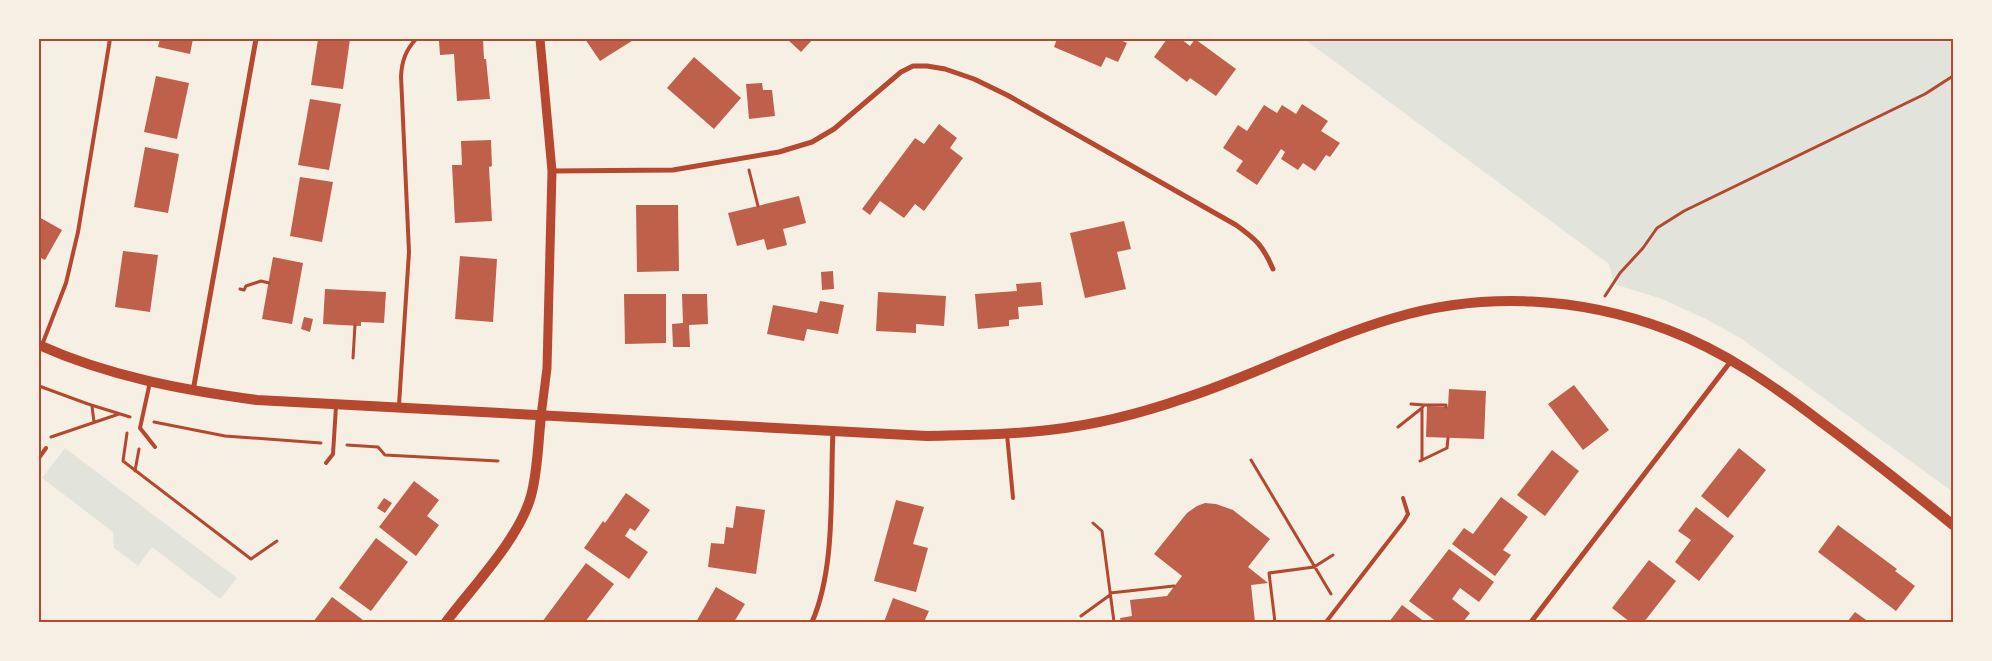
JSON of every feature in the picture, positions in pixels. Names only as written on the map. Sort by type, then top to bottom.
[{"type":"main road","points":[[40,346],[97,367],[150,382],[192,391],[257,400],[833,432],[927,436],[1007,434],[1051,430],[1093,423],[1156,407],[1228,383],[1319,345],[1393,318],[1424,310],[1464,303],[1507,301],[1553,302],[1638,319],[1671,330],[1732,360],[1801,406],[1878,464],[1953,525]]},
{"type":"main road","points":[[446,622],[515,532],[525,514],[535,476],[541,416]]},
{"type":"street","points":[[192,391],[256,39]]},
{"type":"street","points":[[540,39],[552,171],[547,368],[541,416]]},
{"type":"street","points":[[552,171],[673,170],[779,152],[816,140],[838,126],[895,76],[914,66],[927,66],[945,69],[974,79],[1007,95],[1236,225],[1253,237],[1264,250],[1272,269]]},
{"type":"street","points":[[1531,622],[1732,360]]},
{"type":"street","points":[[812,622],[825,575],[833,432]]},
{"type":"lane","points":[[40,346],[66,283],[78,232],[110,39]]},
{"type":"lane","points":[[399,408],[409,252],[401,76],[405,53],[416,39]]},
{"type":"lane","points":[[150,382],[140,428],[155,447]]},
{"type":"lane","points":[[326,463],[333,454],[336,405]]},
{"type":"lane","points":[[1007,434],[1013,498]]},
{"type":"lane","points":[[39,458],[46,448]]},
{"type":"lane","points":[[1326,622],[1404,521],[1408,514],[1408,508],[1403,498]]},
{"type":"path","points":[[1597,310],[1620,273],[1643,248],[1657,228],[1684,211],[1925,94],[1953,76]]},
{"type":"path","points":[[746,158],[758,206]]},
{"type":"path","points":[[240,289],[244,290],[246,286],[261,280],[269,283]]},
{"type":"path","points":[[353,358],[355,325]]},
{"type":"path","points":[[39,386],[92,406],[141,420],[225,436],[378,447],[386,455],[498,461]]},
{"type":"path","points":[[1411,404],[1423,406],[1446,405],[1446,407]]},
{"type":"path","points":[[92,406],[94,422]]},
{"type":"path","points":[[1398,427],[1423,406]]},
{"type":"path","points":[[1423,406],[1421,460],[1447,448],[1448,438]]},
{"type":"path","points":[[48,438],[119,414]]},
{"type":"path","points":[[130,416],[123,461],[251,559],[277,541]]},
{"type":"path","points":[[135,471],[139,447],[146,437]]},
{"type":"path","points":[[1251,460],[1330,594]]},
{"type":"path","points":[[1093,523],[1102,531],[1114,622]]},
{"type":"path","points":[[1275,622],[1269,573],[1314,567],[1333,555]]},
{"type":"path","points":[[1082,616],[1110,594],[1174,586]]},
{"type":"shaded area","points":[[1304,39],[1953,39],[1953,492],[1742,339],[1706,319],[1662,299],[1614,284],[1609,264]]},
{"type":"shaded area","points":[[65,448],[237,578],[220,599],[152,547],[138,566],[114,548],[113,532],[42,478]]},
{"type":"building","points":[[160,39],[193,39],[190,54],[158,47]]},
{"type":"building","points":[[318,39],[350,39],[343,89],[311,85]]},
{"type":"building","points":[[483,39],[490,99],[457,101],[454,54],[440,55],[439,41]]},
{"type":"building","points":[[585,39],[635,39],[600,61]]},
{"type":"building","points":[[787,39],[813,39],[801,52]]},
{"type":"building","points":[[1057,39],[1118,39],[1127,43],[1118,62],[1106,57],[1101,67],[1054,47]]},
{"type":"building","points":[[1167,39],[1181,39],[1190,46],[1195,39],[1236,69],[1216,96],[1190,78],[1187,82],[1154,57]]},
{"type":"building","points":[[694,57],[741,98],[714,129],[667,88]]},
{"type":"building","points":[[156,76],[189,83],[177,139],[144,132]]},
{"type":"building","points":[[762,83],[763,90],[772,90],[775,116],[749,119],[746,84]]},
{"type":"building","points":[[310,99],[341,104],[329,170],[298,165]]},
{"type":"building","points":[[1302,104],[1328,121],[1321,131],[1340,143],[1330,157],[1326,155],[1315,171],[1303,163],[1298,170],[1281,159],[1285,152],[1281,149],[1257,185],[1236,171],[1243,161],[1223,148],[1238,125],[1247,131],[1264,105],[1277,113],[1282,105],[1296,114]]},
{"type":"building","points":[[939,124],[957,138],[950,148],[963,158],[924,211],[915,204],[904,218],[880,201],[870,215],[862,209],[915,138],[924,144]]},
{"type":"building","points":[[491,140],[492,166],[489,167],[492,221],[455,223],[452,165],[462,165],[461,141]]},
{"type":"building","points":[[145,147],[179,154],[168,213],[134,207]]},
{"type":"building","points":[[300,177],[333,182],[322,242],[290,236]]},
{"type":"building","points":[[799,196],[806,223],[783,229],[787,245],[767,250],[764,239],[737,246],[728,213]]},
{"type":"building","points":[[636,205],[678,205],[679,271],[637,272]]},
{"type":"building","points":[[39,217],[62,230],[45,260],[39,257]]},
{"type":"building","points":[[1124,221],[1131,249],[1117,252],[1126,289],[1085,298],[1070,233]]},
{"type":"building","points":[[123,251],[158,255],[150,312],[115,307]]},
{"type":"building","points":[[460,256],[497,259],[493,322],[455,319]]},
{"type":"building","points":[[273,257],[303,263],[292,324],[262,319]]},
{"type":"building","points":[[833,271],[834,289],[822,290],[821,272]]},
{"type":"building","points":[[1041,282],[1043,305],[1018,307],[1019,319],[1009,320],[1009,326],[978,329],[975,294],[1017,291],[1016,284]]},
{"type":"building","points":[[325,289],[386,292],[384,323],[361,322],[361,326],[323,324]]},
{"type":"building","points":[[878,292],[946,296],[944,326],[916,324],[916,333],[876,331]]},
{"type":"building","points":[[624,294],[666,294],[666,343],[625,344]]},
{"type":"building","points":[[682,294],[707,294],[708,324],[689,325],[690,347],[673,347],[672,324],[683,323]]},
{"type":"building","points":[[820,301],[844,305],[838,334],[807,329],[804,341],[767,334],[773,305],[817,313]]},
{"type":"building","points":[[304,317],[313,319],[310,332],[301,329]]},
{"type":"building","points":[[1574,385],[1609,430],[1583,450],[1548,404]]},
{"type":"building","points":[[1449,389],[1486,391],[1484,439],[1426,437],[1427,406],[1448,407]]},
{"type":"building","points":[[1739,448],[1766,470],[1728,518],[1701,496]]},
{"type":"building","points":[[1552,450],[1579,471],[1545,516],[1517,495]]},
{"type":"building","points":[[414,481],[439,500],[427,516],[439,525],[416,556],[379,527]]},
{"type":"building","points":[[626,493],[650,510],[635,531],[630,528],[625,536],[648,552],[629,579],[584,548],[603,521],[605,523]]},
{"type":"building","points":[[1501,497],[1528,517],[1503,550],[1511,555],[1495,576],[1452,544],[1464,528],[1473,534]]},
{"type":"building","points":[[384,498],[392,503],[385,513],[377,508]]},
{"type":"building","points":[[896,500],[924,507],[913,544],[928,548],[916,592],[874,581]]},
{"type":"building","points":[[1205,503],[1216,504],[1233,510],[1270,539],[1248,567],[1268,583],[1251,585],[1255,622],[1121,622],[1120,618],[1132,616],[1130,600],[1167,596],[1182,576],[1154,554],[1187,513]]},
{"type":"building","points":[[736,506],[765,510],[756,574],[708,567],[711,543],[724,544],[726,527],[733,528]]},
{"type":"building","points":[[1696,507],[1734,536],[1699,581],[1675,562],[1691,540],[1678,531]]},
{"type":"building","points":[[1838,525],[1897,569],[1895,571],[1915,586],[1896,611],[1818,552]]},
{"type":"building","points":[[376,538],[408,562],[371,611],[339,588]]},
{"type":"building","points":[[1449,549],[1494,582],[1479,602],[1460,588],[1452,599],[1470,613],[1463,622],[1437,622],[1409,601]]},
{"type":"building","points":[[1649,560],[1676,581],[1644,622],[1630,622],[1612,608]]},
{"type":"building","points":[[586,563],[614,584],[585,622],[542,622]]},
{"type":"building","points":[[716,587],[745,604],[734,622],[696,622]]},
{"type":"building","points":[[332,597],[363,620],[361,622],[313,622]]},
{"type":"building","points":[[893,598],[929,611],[924,622],[884,622]]},
{"type":"building","points":[[1402,605],[1425,622],[1389,622]]},
{"type":"building","points":[[1855,612],[1869,622],[1847,622]]}]
